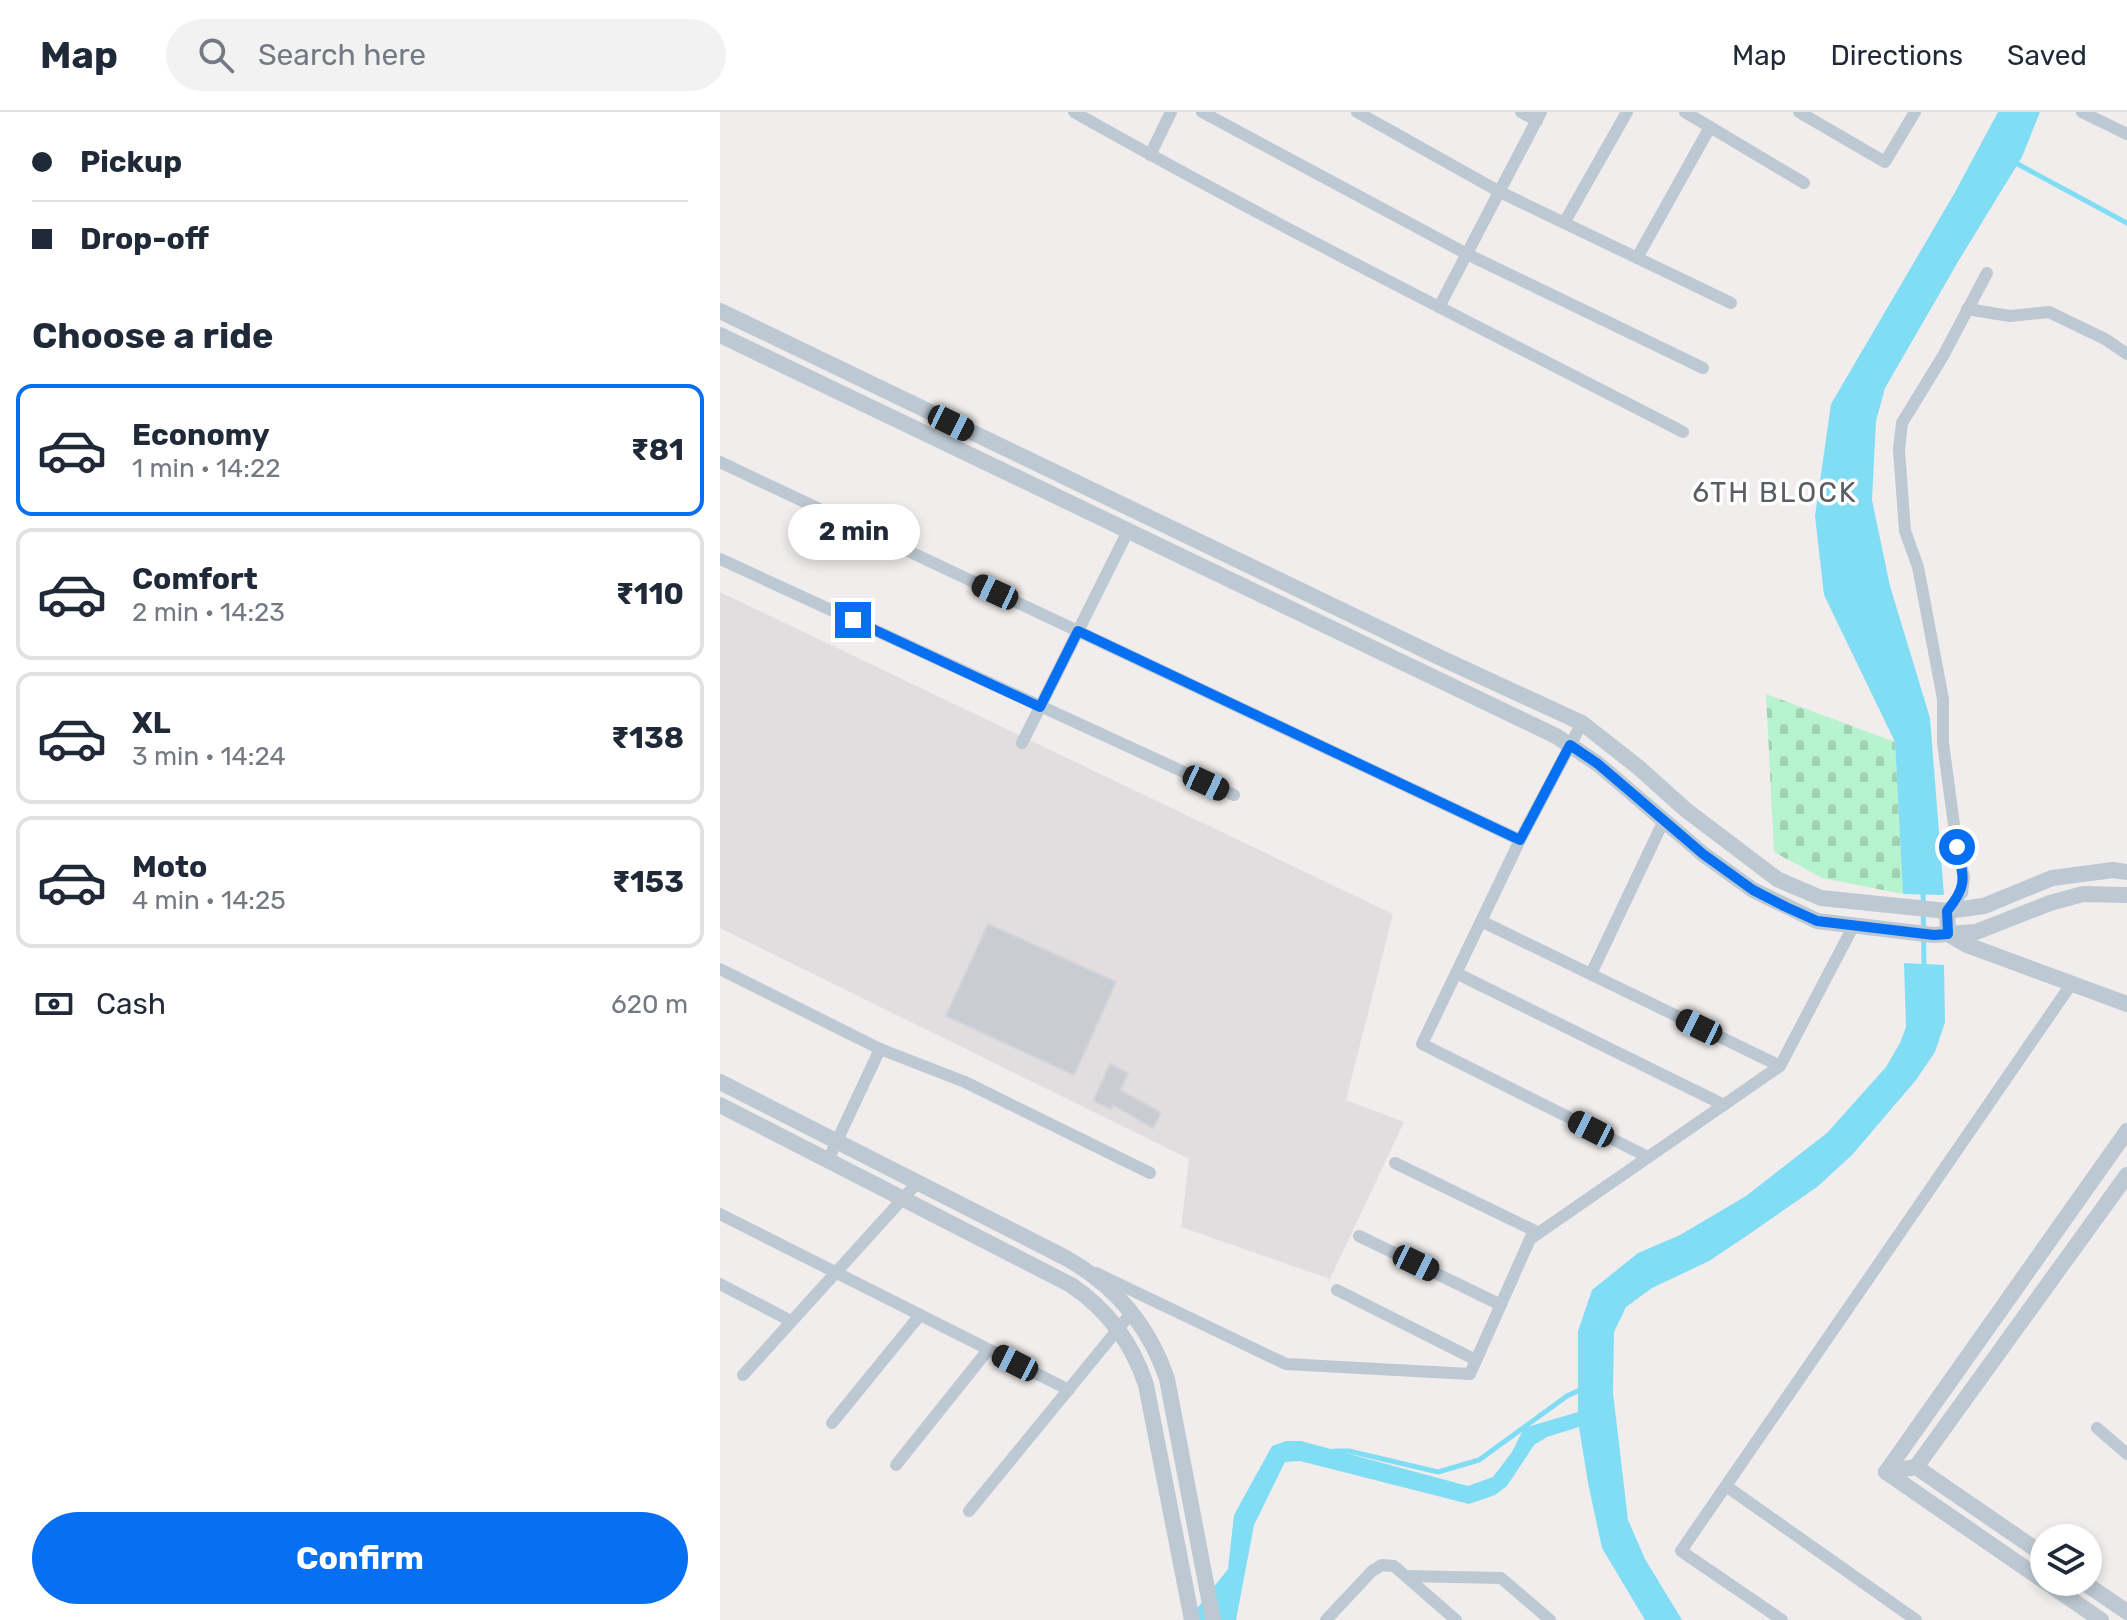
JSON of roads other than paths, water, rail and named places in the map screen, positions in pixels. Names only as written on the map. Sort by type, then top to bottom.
[{"type":"street","points":[[1074,112],[1439,307],[1683,432]]},
{"type":"street","points":[[1150,155],[1171,112]]},
{"type":"street","points":[[1202,112],[1467,254],[1703,368]]},
{"type":"street","points":[[1357,112],[1500,192],[1731,303]]},
{"type":"street","points":[[1439,307],[1539,116],[1521,112]]},
{"type":"street","points":[[1564,223],[1627,112]]},
{"type":"street","points":[[1685,112],[1804,183]]},
{"type":"street","points":[[1799,112],[1885,162],[1915,112]]},
{"type":"street","points":[[2098,116],[2127,134]]},
{"type":"street","points":[[1637,258],[1710,127]]},
{"type":"street","points":[[1948,934],[1947,911],[1962,893],[1964,877],[1943,743],[1943,699],[1918,567],[1905,531],[1899,450],[1902,423],[1943,356],[1987,273]]},
{"type":"street","points":[[1967,309],[2010,316],[2049,312],[2105,339],[2127,354]]},
{"type":"street","points":[[720,311],[1582,723],[1686,810],[1777,879],[1821,898],[1947,911],[1984,906],[2052,878],[2113,870],[2127,872]]},
{"type":"street","points":[[720,335],[1302,613],[1570,745],[1598,764],[1703,854],[1753,890],[1817,921],[1918,933],[1976,932],[2050,903],[2083,894],[2127,895]]},
{"type":"street","points":[[720,462],[1520,840]]},
{"type":"street","points":[[1022,743],[1128,531]]},
{"type":"street","points":[[720,559],[1234,795]]},
{"type":"street","points":[[1582,723],[1520,840],[1422,1044],[1648,1157]]},
{"type":"street","points":[[1591,974],[1664,820]]},
{"type":"street","points":[[1481,921],[1780,1066]]},
{"type":"street","points":[[720,1082],[1066,1258],[1286,1364],[1470,1374],[1530,1239],[1780,1066],[1854,925]]},
{"type":"street","points":[[1948,934],[1967,945],[2127,1004]]},
{"type":"street","points":[[720,969],[880,1049],[965,1082],[1150,1173]]},
{"type":"street","points":[[1456,973],[1724,1105]]},
{"type":"street","points":[[1782,1620],[1681,1551],[2072,983]]},
{"type":"street","points":[[828,1160],[880,1049]]},
{"type":"street","points":[[720,1105],[1071,1285],[1097,1305],[1119,1329],[1135,1355],[1146,1385],[1192,1620]]},
{"type":"street","points":[[1886,1472],[2127,1131]]},
{"type":"street","points":[[1395,1163],[1539,1233]]},
{"type":"street","points":[[1916,1467],[2127,1175]]},
{"type":"street","points":[[743,1375],[917,1183]]},
{"type":"street","points":[[720,1214],[1069,1390]]},
{"type":"street","points":[[1359,1236],[1501,1305]]},
{"type":"street","points":[[1066,1258],[1097,1277],[1132,1312],[1154,1346],[1167,1379],[1213,1620]]},
{"type":"street","points":[[720,1284],[791,1321]]},
{"type":"street","points":[[1337,1290],[1476,1360]]},
{"type":"street","points":[[969,1511],[1132,1312]]},
{"type":"street","points":[[832,1423],[920,1315]]},
{"type":"street","points":[[896,1465],[988,1350]]},
{"type":"street","points":[[2097,1428],[2127,1454]]},
{"type":"street","points":[[1886,1472],[1916,1467],[2030,1545]]},
{"type":"street","points":[[1886,1472],[2030,1572]]},
{"type":"street","points":[[1726,1486],[1916,1620]]},
{"type":"street","points":[[1331,1618],[1372,1571],[1382,1565],[1394,1566],[1456,1620]]},
{"type":"street","points":[[1406,1576],[1501,1578],[1550,1620]]},
{"type":"street","points":[[2102,1595],[2127,1612]]},
{"type":"street","points":[[2066,1596],[2101,1620]]},
{"type":"water","points":[[1998,112],[2040,112],[2022,157],[1885,388],[1876,421],[1872,500],[1890,586],[1930,718],[1944,895],[1903,894],[1895,742],[1824,595],[1815,516],[1831,404],[1954,194]]},
{"type":"water","points":[[1904,963],[1944,965],[1945,1022],[1935,1052],[1916,1080],[1852,1155],[1817,1187],[1709,1261],[1652,1288],[1626,1307],[1614,1332],[1613,1393],[1628,1520],[1645,1559],[1682,1620],[1645,1620],[1602,1548],[1579,1427],[1547,1437],[1534,1445],[1507,1486],[1495,1495],[1469,1504],[1300,1461],[1285,1462],[1254,1525],[1236,1620],[1188,1620],[1228,1569],[1234,1515],[1272,1446],[1286,1441],[1301,1441],[1468,1486],[1493,1477],[1512,1452],[1524,1428],[1578,1412],[1578,1331],[1592,1290],[1638,1253],[1680,1235],[1746,1196],[1827,1133],[1886,1067],[1900,1043],[1906,1027]]},
{"type":"waterway","points":[[2012,161],[2127,223]]},
{"type":"waterway","points":[[1923,890],[1924,968]]},
{"type":"waterway","points":[[1334,1451],[1349,1451],[1438,1472],[1479,1460],[1567,1396],[1582,1389]]},
{"type":"district","name":"6TH BLOCK","points":[[1775,492]]}]
